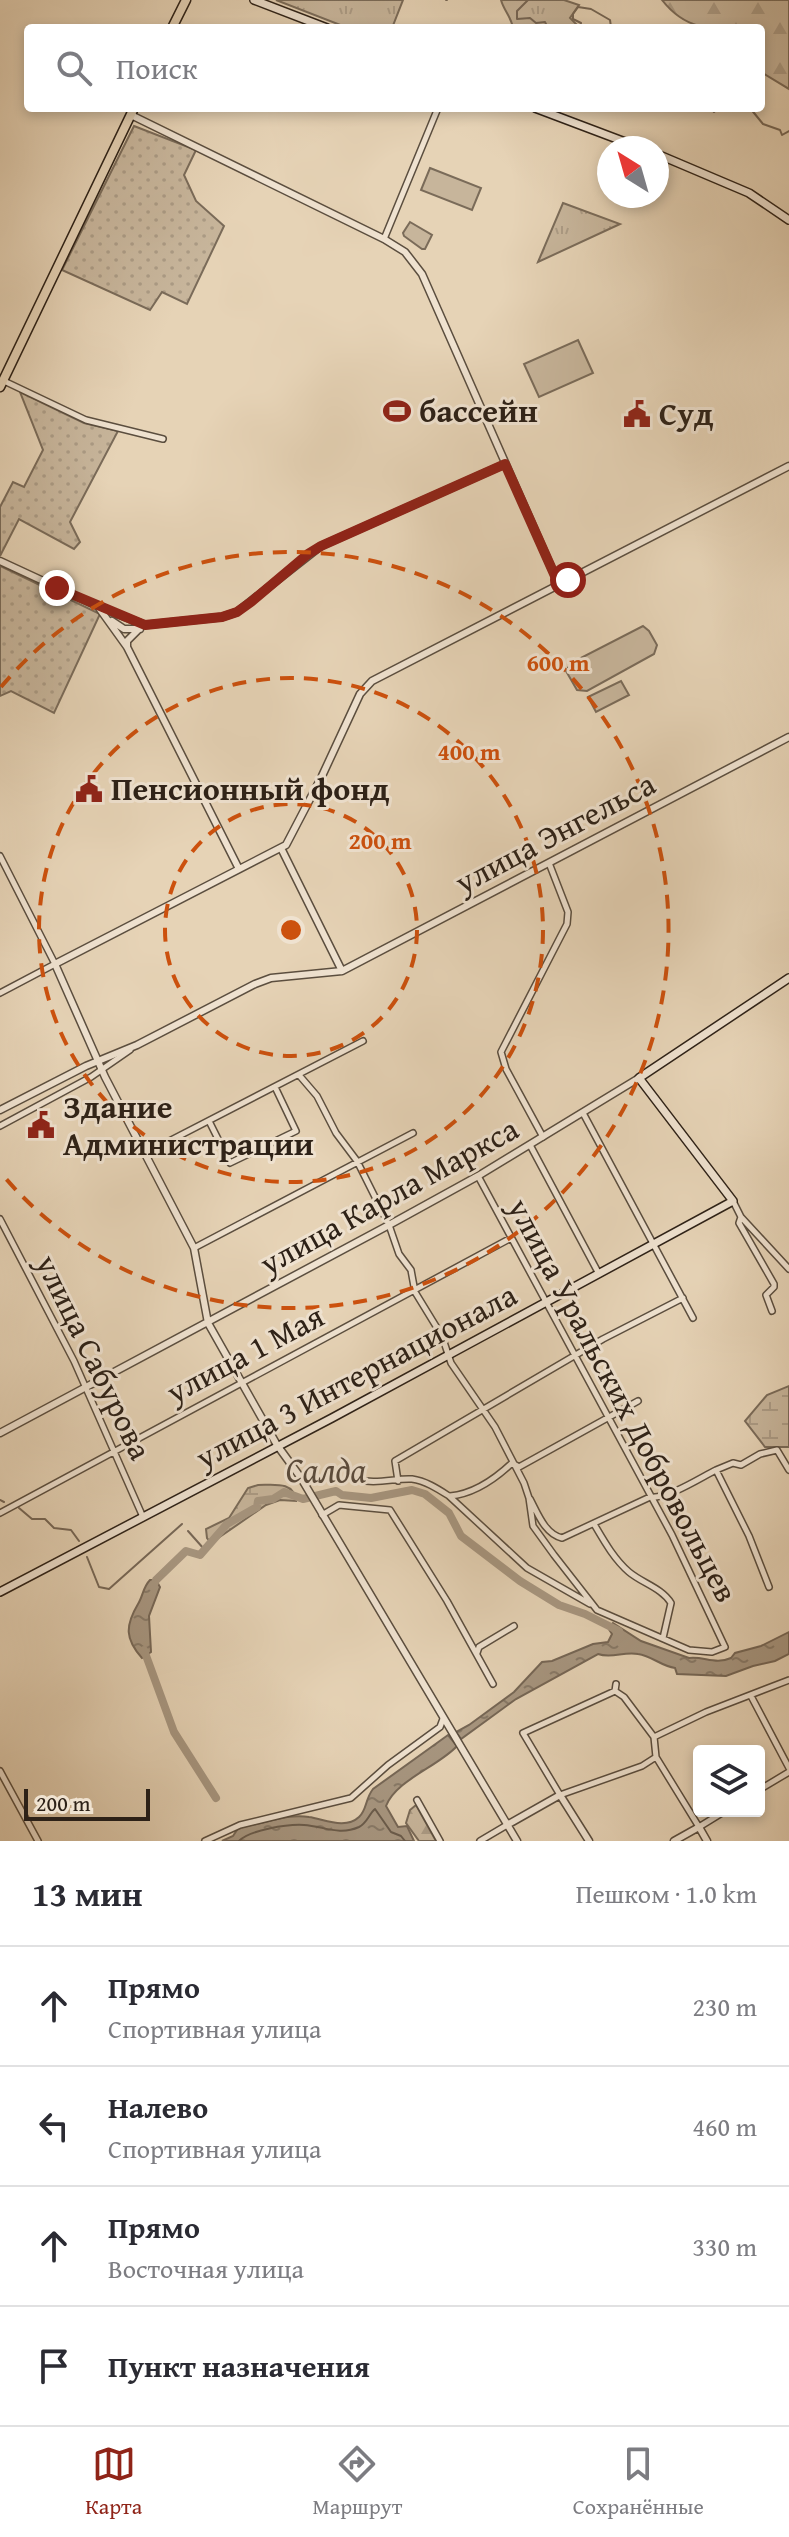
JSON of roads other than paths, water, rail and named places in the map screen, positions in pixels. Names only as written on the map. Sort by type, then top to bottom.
[{"type":"main road","points":[[174,24],[186,0]]},
{"type":"main road","points":[[254,0],[317,24]]},
{"type":"main road","points":[[2,384],[132,112]]},
{"type":"main road","points":[[546,112],[609,136]]},
{"type":"main road","points":[[669,159],[749,193],[789,220]]},
{"type":"main road","name":"улица Карла Маркса","points":[[639,1078],[789,978]]},
{"type":"main road","points":[[639,1078],[733,1201]]},
{"type":"main road","name":"улица 3 Интернационала","points":[[0,1592],[733,1201]]},
{"type":"street","points":[[132,112],[405,252],[422,274],[559,585]]},
{"type":"street","points":[[384,239],[436,112]]},
{"type":"street","points":[[2,384],[86,420],[163,439]]},
{"type":"street","points":[[95,605],[120,627],[129,630],[222,617],[237,612],[321,546],[505,464]]},
{"type":"street","points":[[0,993],[281,848],[290,840],[366,686],[789,466]]},
{"type":"street","points":[[0,561],[143,627]]},
{"type":"street","points":[[106,616],[125,643],[239,869]]},
{"type":"street","points":[[120,627],[129,620]]},
{"type":"street","points":[[125,643],[129,620]]},
{"type":"street","points":[[120,627],[125,643]]},
{"type":"street","points":[[125,643],[143,627]]},
{"type":"street","name":"улица Энгельса","points":[[0,1110],[137,1045],[255,984],[271,978],[342,971],[789,737]]},
{"type":"street","points":[[281,848],[342,971]]},
{"type":"street","points":[[0,856],[55,964],[102,1070],[194,1248],[208,1323],[277,1445],[301,1478],[517,1841]]},
{"type":"street","points":[[543,1137],[506,1069],[501,1052],[567,924],[568,912],[549,863]]},
{"type":"street","points":[[146,1153],[363,1041]]},
{"type":"street","name":"улица Энгельса","points":[[0,1126],[102,1070],[137,1045]]},
{"type":"street","points":[[299,1075],[317,1096],[336,1133],[357,1161],[389,1225],[399,1254],[411,1270],[415,1292],[427,1309],[451,1363],[495,1427],[524,1483],[533,1526],[594,1606]]},
{"type":"street","name":"улица Карла Маркса","points":[[0,1433],[478,1176],[639,1078]]},
{"type":"street","points":[[209,1121],[230,1163],[296,1131],[275,1087]]},
{"type":"street","points":[[583,1113],[693,1318]]},
{"type":"street","points":[[194,1248],[413,1133]]},
{"type":"street","points":[[530,1145],[599,1274]]},
{"type":"street","name":"улица Уральских Добровольцев","points":[[478,1176],[577,1356],[725,1647],[700,1653],[663,1638]]},
{"type":"street","points":[[733,1201],[741,1217],[789,1269]]},
{"type":"street","points":[[741,1217],[739,1223],[774,1284],[766,1295],[772,1311]]},
{"type":"street","name":"улица Сабурова","points":[[0,1219],[86,1386],[143,1517]]},
{"type":"street","name":"улица 1 Мая","points":[[0,1513],[511,1238]]},
{"type":"street","points":[[398,1481],[395,1461],[603,1339],[683,1298]]},
{"type":"street","points":[[512,1463],[519,1467],[638,1401]]},
{"type":"street","name":"улица Уральских Добровольцев","points":[[716,1470],[733,1463],[741,1465],[760,1454],[777,1450],[789,1470]]},
{"type":"street","points":[[449,1496],[471,1491],[498,1476],[512,1463]]},
{"type":"street","points":[[529,1498],[548,1529],[556,1537],[562,1538],[716,1470],[749,1536],[769,1587]]},
{"type":"street","points":[[366,1481],[411,1479],[434,1486],[449,1496],[527,1568],[607,1616],[663,1638],[671,1603],[666,1594],[625,1570],[594,1524]]},
{"type":"street","points":[[322,1515],[339,1505],[390,1510],[447,1601],[493,1684]]},
{"type":"street","points":[[477,1654],[479,1647],[514,1626]]},
{"type":"street","points":[[654,1737],[706,1712],[789,1680]]},
{"type":"street","points":[[589,1841],[523,1733],[616,1688],[654,1737],[656,1757],[707,1841]]},
{"type":"street","points":[[751,1696],[789,1770],[765,1786]]},
{"type":"street","points":[[205,1841],[252,1821],[351,1798],[388,1765],[440,1727],[443,1719]]},
{"type":"street","points":[[480,1841],[560,1795],[642,1766],[656,1757]]},
{"type":"street","points":[[0,1771],[38,1841]]},
{"type":"street","points":[[417,1800],[440,1841]]},
{"type":"street","points":[[674,1841],[715,1817]]},
{"type":"water","points":[[150,1580],[156,1580],[160,1587],[149,1616],[151,1652],[142,1658],[132,1645],[129,1626]]},
{"type":"water","points":[[613,1623],[641,1641],[689,1658],[715,1661],[731,1658],[735,1653],[761,1646],[789,1632],[789,1654],[726,1676],[677,1674],[675,1668],[638,1654],[598,1654],[516,1699],[461,1739],[456,1732],[514,1692],[542,1662],[593,1644],[608,1642],[612,1634],[608,1628]]},
{"type":"water","points":[[448,1735],[457,1746],[399,1788],[386,1806],[398,1827],[407,1826],[414,1841],[222,1841],[233,1836],[239,1827],[283,1818],[300,1816],[334,1823],[353,1821],[362,1814],[373,1789]]},
{"type":"waterway","points":[[528,0],[517,11],[517,19],[530,18],[536,23],[546,24]]},
{"type":"waterway","points":[[581,24],[573,19],[578,7],[591,9],[610,20],[611,24]]},
{"type":"waterway","points":[[753,112],[763,124],[780,130],[782,135],[789,131]]},
{"type":"waterway","name":"Салда","points":[[153,1587],[156,1580],[186,1551],[200,1555],[227,1524],[257,1507],[258,1501],[273,1499],[284,1492],[303,1499],[336,1491],[342,1495],[371,1498],[412,1490],[425,1494],[449,1513],[461,1536],[520,1581],[559,1605],[619,1631]]},
{"type":"waterway","points":[[0,1500],[4,1502]]},
{"type":"waterway","points":[[19,1508],[32,1519],[45,1519],[54,1528],[71,1530],[79,1541]]},
{"type":"waterway","points":[[87,1557],[99,1587],[109,1589],[182,1524]]},
{"type":"waterway","points":[[188,1531],[204,1549]]},
{"type":"waterway","name":"Салда","points":[[144,1650],[174,1732],[216,1798]]},
{"type":"place","name":"бассейн","points":[[397,411]]},
{"type":"place","name":"Суд","points":[[637,414]]},
{"type":"place","name":"Пенсионный фонд","points":[[89,789]]},
{"type":"place","name":"Здание Администрации","points":[[41,1125]]}]
